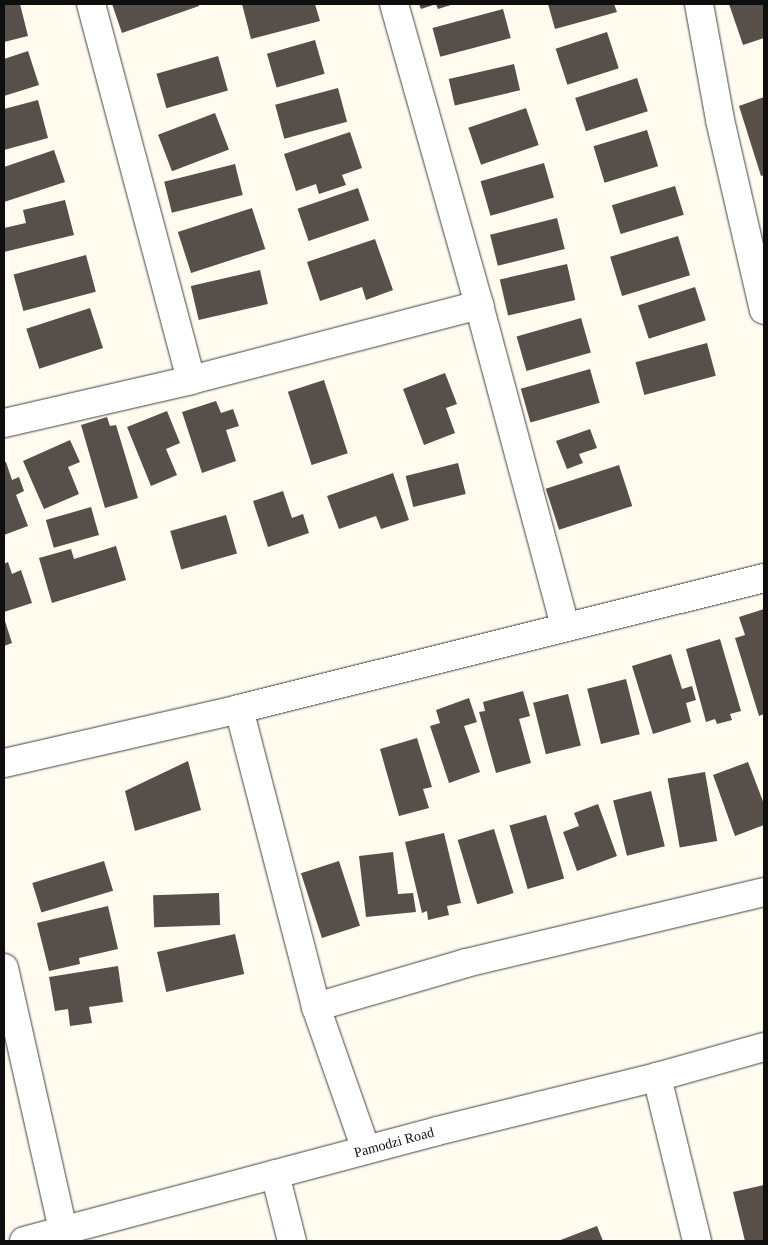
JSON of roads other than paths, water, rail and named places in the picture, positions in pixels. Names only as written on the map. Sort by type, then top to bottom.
[{"type":"street","points":[[91,4],[191,380]]},
{"type":"street","points":[[394,4],[479,305],[565,627]]},
{"type":"street","points":[[699,4],[720,120],[757,244],[764,310]]},
{"type":"street","points":[[4,424],[191,380],[479,305]]},
{"type":"street","points":[[4,763],[239,709],[764,578]]},
{"type":"street","points":[[239,709],[316,1007],[366,1150]]},
{"type":"street","points":[[316,1007],[466,963],[694,907],[764,892]]},
{"type":"street","points":[[4,968],[62,1230]]},
{"type":"street","name":"Pamodzi Road","points":[[24,1241],[366,1150],[657,1077],[764,1047]]},
{"type":"street","points":[[657,1077],[697,1241]]},
{"type":"street","points":[[275,1174],[292,1241]]}]
